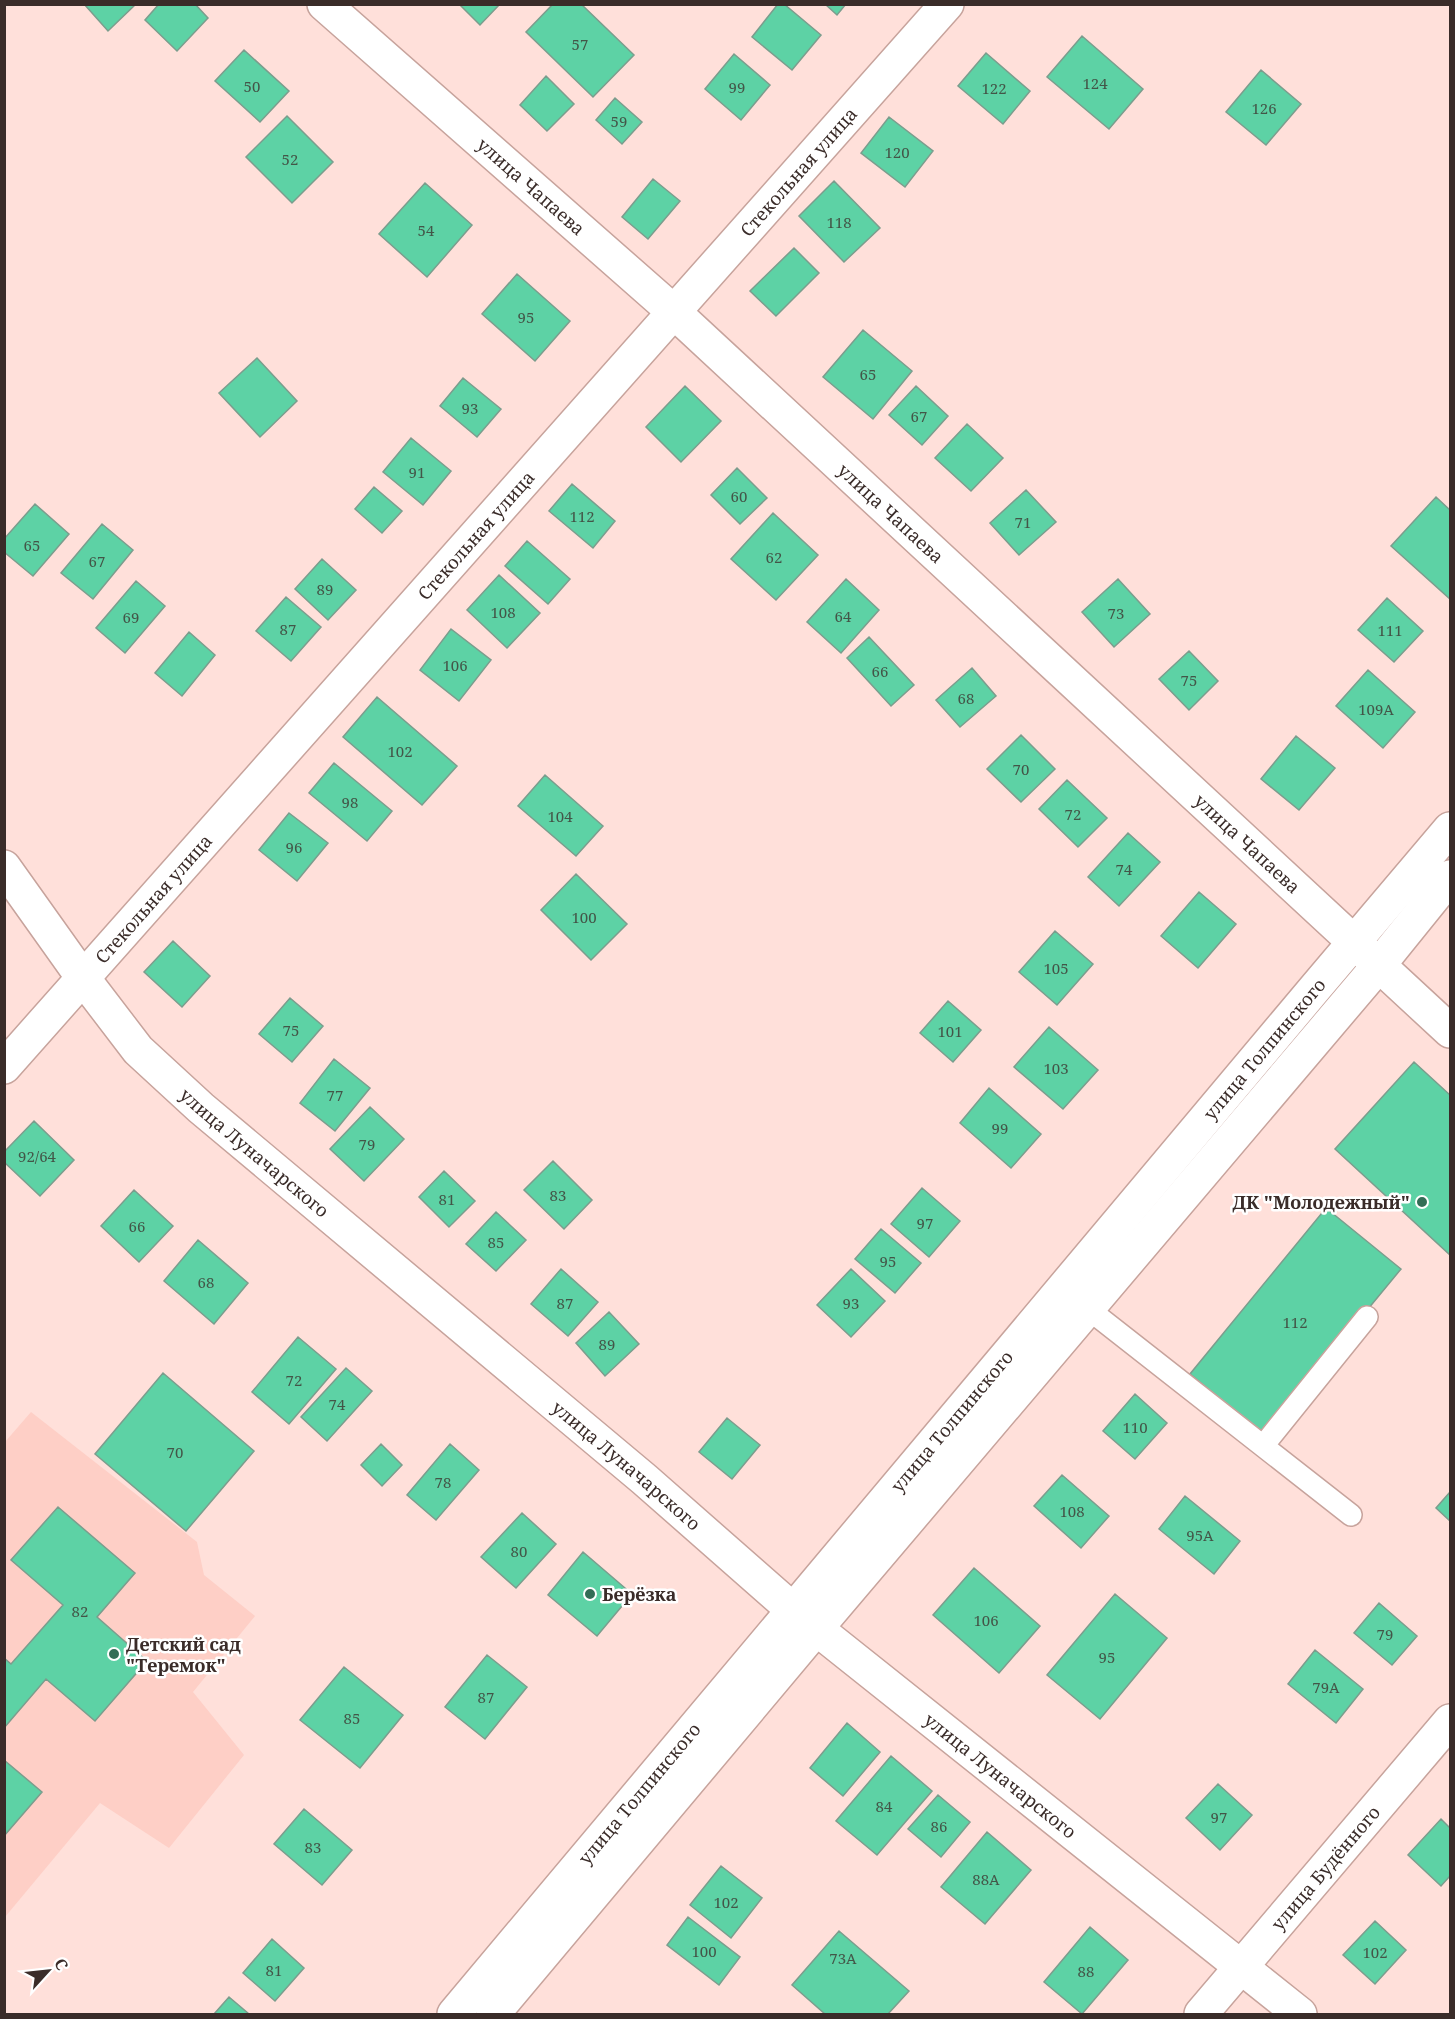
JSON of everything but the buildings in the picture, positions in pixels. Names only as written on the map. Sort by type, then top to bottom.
[{"type":"main road","name":"улица Чапаева","points":[[324,4],[674,312],[1450,1031]]},
{"type":"main road","name":"Стекольная улица","points":[[4,1067],[947,4]]},
{"type":"main road","name":"улица Толпинского","points":[[493,2014],[804,1620],[1355,941],[1450,829]]},
{"type":"main road","name":"улица Луначарского","points":[[4,867],[83,978],[138,1050],[201,1108],[635,1471],[804,1620],[1300,2014]]},
{"type":"main road","name":"улица Толпинского","points":[[454,2014],[804,1620],[1088,1308],[1450,877]]},
{"type":"main road","name":"улица Будённого","points":[[1201,2014],[1450,1721]]},
{"type":"lane","points":[[1088,1308],[1351,1515]]},
{"type":"lane","points":[[1263,1446],[1367,1317]]},
{"type":"shaded area","name":"Детский сад \"Теремок\"","points":[[31,1412],[197,1542],[204,1575],[255,1616],[193,1692],[244,1755],[169,1848],[100,1803],[5,1917],[5,1442]]},
{"type":"place","name":"ДК \"Молодежный\"","points":[[1422,1202]]},
{"type":"place","name":"Берёзка","points":[[590,1594]]},
{"type":"place","name":"Детский сад \"Теремок\"","points":[[114,1654]]}]
